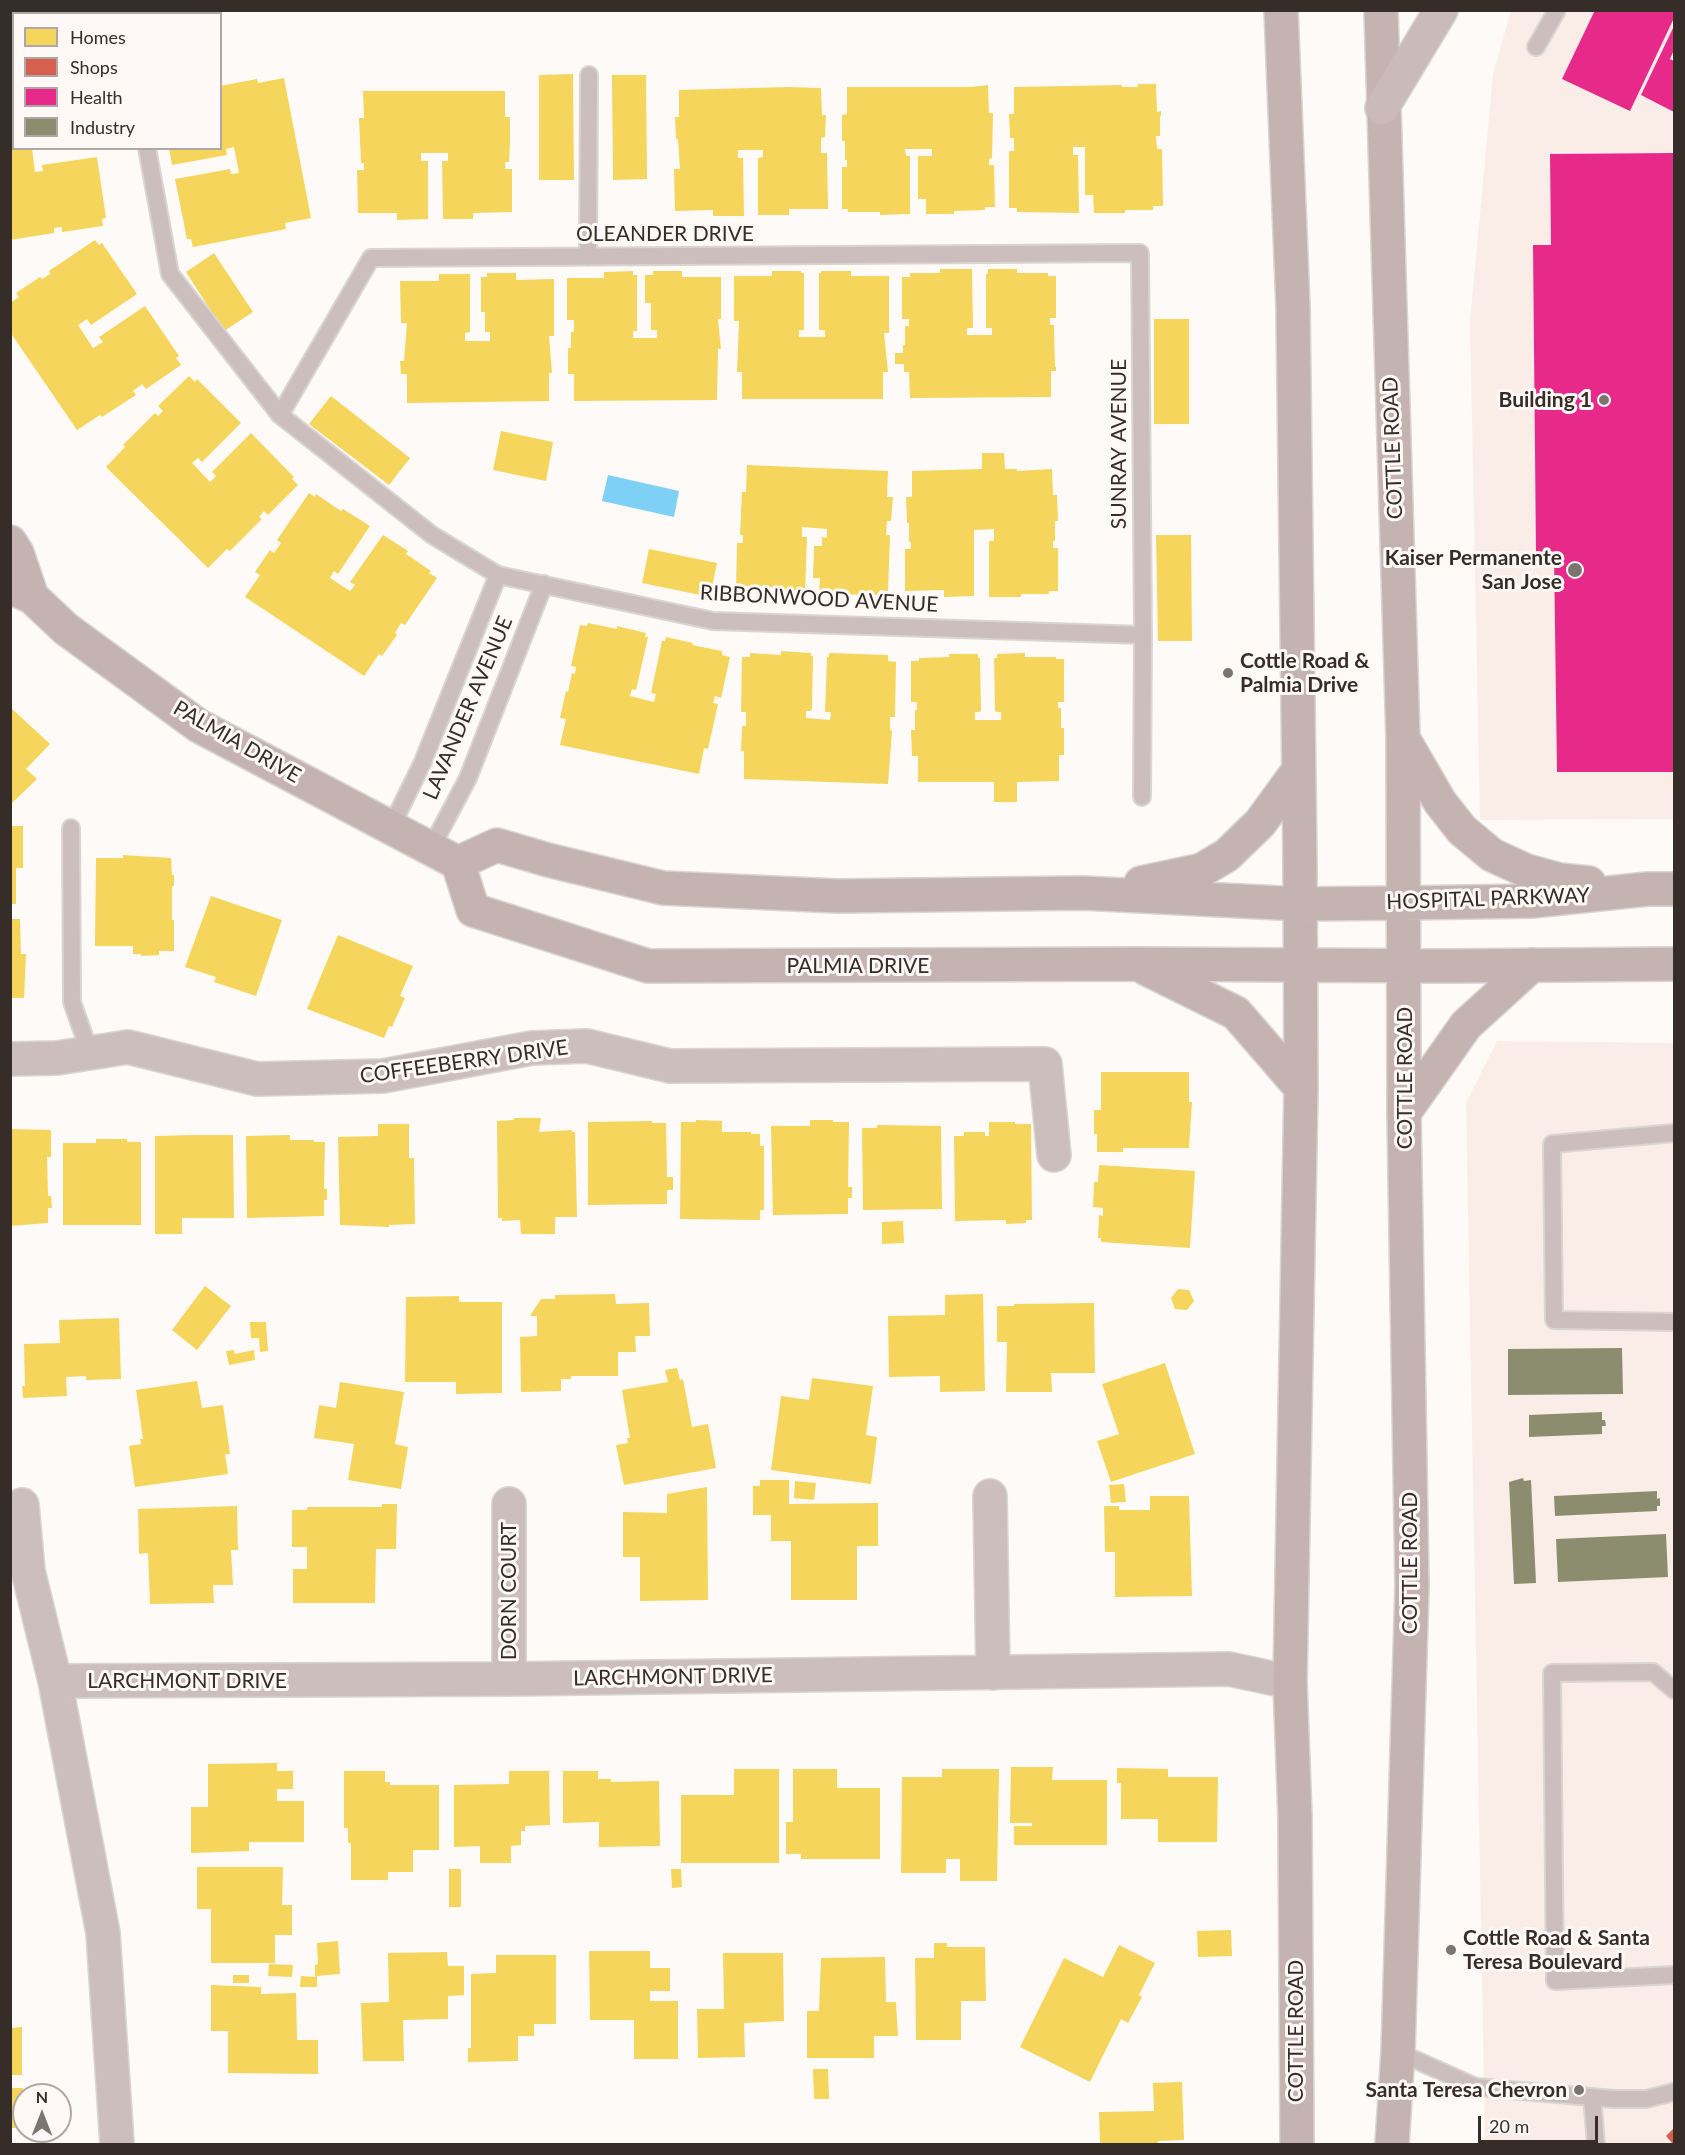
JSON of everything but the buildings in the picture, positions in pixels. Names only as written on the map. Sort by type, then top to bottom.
[{"type":"highway","points":[[1382,108],[1441,10]]},
{"type":"main road","name":"COTTLE ROAD","points":[[1281,10],[1293,307],[1301,965],[1301,1088],[1290,1682],[1295,1817],[1297,2145]]},
{"type":"main road","name":"COTTLE ROAD","points":[[1381,10],[1382,108],[1403,738],[1404,1113],[1412,1586],[1398,2059],[1392,2145]]},
{"type":"main road","name":"PALMIA DRIVE","points":[[10,542],[17,553],[21,592],[66,628],[199,726],[445,856],[473,910],[648,966],[1301,965]]},
{"type":"main road","points":[[1403,738],[1440,802],[1462,830],[1492,855],[1527,871],[1560,880],[1661,889]]},
{"type":"main road","points":[[1083,893],[1202,870],[1227,855],[1260,823],[1298,771]]},
{"type":"main road","points":[[445,856],[497,845],[663,888],[838,896],[1083,893],[1300,904]]},
{"type":"main road","name":"HOSPITAL PARKWAY","points":[[1300,904],[1532,901],[1661,889]]},
{"type":"main road","points":[[1138,964],[1236,1013],[1301,1088]]},
{"type":"main road","points":[[1301,965],[1674,964]]},
{"type":"main road","points":[[1404,1113],[1466,1025],[1532,965]]},
{"type":"main road","points":[[1398,2059],[1411,2145]]},
{"type":"street","name":"COFFEEBERRY DRIVE","points":[[10,1059],[57,1058],[128,1047],[257,1079],[383,1076],[532,1048],[587,1046],[670,1066],[1045,1064],[1054,1155]]},
{"type":"street","points":[[990,1496],[993,1673]]},
{"type":"street","name":"DORN COURT","points":[[508,1504],[508,1679]]},
{"type":"street","name":"LARCHMONT DRIVE","points":[[22,1505],[28,1571],[55,1682],[103,1933],[117,2145]]},
{"type":"street","name":"LARCHMONT DRIVE","points":[[55,1682],[1229,1670],[1290,1682]]},
{"type":"lane","points":[[1536,47],[1557,10]]},
{"type":"lane","points":[[588,257],[589,75]]},
{"type":"lane","name":"RIBBONWOOD AVENUE","points":[[147,150],[170,274],[280,415],[432,535],[498,575],[713,621],[1143,634]]},
{"type":"lane","name":"OLEANDER DRIVE","points":[[280,415],[370,258],[1140,253]]},
{"type":"lane","name":"SUNRAY AVENUE","points":[[1140,253],[1142,797]]},
{"type":"lane","name":"LAVANDER AVENUE","points":[[391,827],[422,764],[498,575]]},
{"type":"lane","name":"LAVANDER AVENUE","points":[[445,856],[468,778],[544,584]]},
{"type":"lane","points":[[71,828],[72,1002],[90,1053]]},
{"type":"lane","points":[[1674,1133],[1552,1144],[1554,1320],[1674,1322]]},
{"type":"lane","points":[[1674,1690],[1653,1672],[1552,1673],[1555,1981],[1674,1975]]},
{"type":"lane","points":[[1398,2059],[1476,2087],[1592,2097],[1646,2099],[1674,2092]]},
{"type":"lane","points":[[1592,2097],[1596,2145]]},
{"type":"shaded area","name":"Kaiser Permanente San Jose","points":[[1511,11],[1674,11],[1674,819],[1480,820],[1470,321],[1493,74]]},
{"type":"shaded area","points":[[1497,1041],[1674,1043],[1674,2144],[1485,2144],[1466,1103]]},
{"type":"water","points":[[608,475],[679,491],[674,517],[602,501]]},
{"type":"place","name":"Building 1","points":[[1604,400]]},
{"type":"place","name":"Kaiser Permanente San Jose","points":[[1575,570]]},
{"type":"place","name":"Cottle Road & Palmia Drive","points":[[1228,673]]},
{"type":"place","name":"Cottle Road & Santa Teresa Boulevard","points":[[1451,1950]]},
{"type":"place","name":"Santa Teresa Chevron","points":[[1579,2090]]}]
